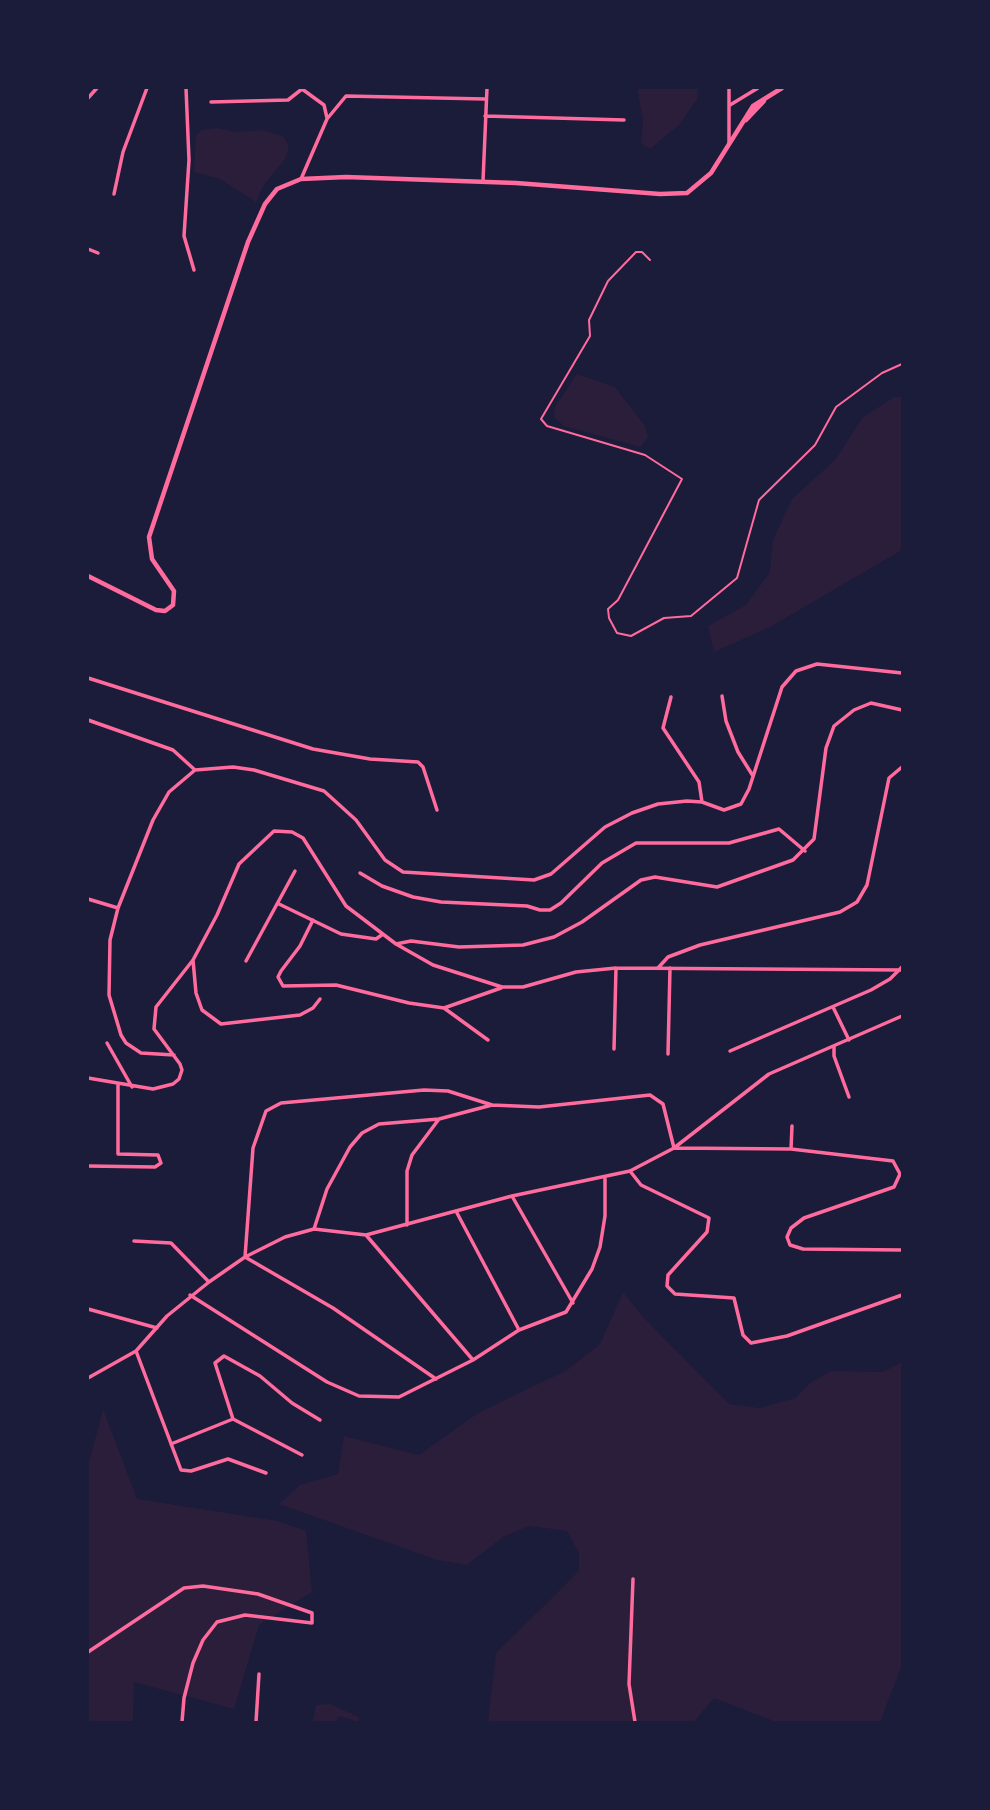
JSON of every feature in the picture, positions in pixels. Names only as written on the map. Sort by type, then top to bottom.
[{"type":"street","points":[[88,98],[97,88]]},
{"type":"street","points":[[114,194],[123,152],[147,88]]},
{"type":"street","points":[[186,88],[189,160],[184,236],[194,270]]},
{"type":"street","points":[[211,102],[288,100],[301,88],[324,105],[327,119]]},
{"type":"street","points":[[483,181],[486,88]]},
{"type":"street","points":[[729,88],[729,146]]},
{"type":"street","points":[[730,106],[758,88]]},
{"type":"street","points":[[88,576],[156,610],[165,611],[173,605],[174,591],[152,559],[149,537],[252,232],[273,193],[287,183],[301,179],[346,177],[483,181],[678,194],[693,190],[705,181],[752,106],[782,88]]},
{"type":"street","points":[[301,179],[327,119],[346,96],[485,99]]},
{"type":"street","points":[[485,116],[624,120]]},
{"type":"street","points":[[88,249],[98,253]]},
{"type":"street","points":[[174,1055],[141,1053],[126,1043],[121,1035],[109,995],[110,940],[118,908],[153,820],[169,792],[195,770],[233,767],[254,770],[324,791],[356,820],[385,860],[403,872],[424,876],[534,880],[551,874],[605,827],[632,813],[658,804],[702,802],[720,809],[737,807],[746,798],[782,687],[796,671],[817,664],[902,673]]},
{"type":"street","points":[[88,678],[313,749],[370,760],[418,762],[423,767],[437,810]]},
{"type":"street","points":[[722,696],[726,721],[738,752],[753,776]]},
{"type":"street","points":[[671,697],[663,716],[663,728],[699,782],[702,802]]},
{"type":"street","points":[[396,944],[411,941],[459,947],[523,945],[554,937],[641,880],[655,877],[717,887],[772,869],[805,851],[814,839],[826,748],[834,726],[847,714],[871,703],[902,710]]},
{"type":"street","points":[[88,720],[173,750],[195,770]]},
{"type":"street","points":[[658,968],[668,957],[700,945],[840,912],[857,902],[867,885],[889,778],[902,767]]},
{"type":"street","points":[[360,873],[382,886],[413,897],[441,902],[527,905],[540,910],[561,904],[602,863],[636,844],[729,844],[779,829],[805,851]]},
{"type":"street","points":[[88,1077],[153,1089],[173,1084],[183,1070],[154,1029],[153,1017],[171,986],[193,960],[218,915],[239,864],[274,831],[292,832],[303,838],[346,906],[396,944],[433,965],[502,987],[523,987],[576,972],[616,968],[902,969]]},
{"type":"street","points":[[246,961],[295,871]]},
{"type":"street","points":[[88,899],[118,908]]},
{"type":"street","points":[[279,904],[353,937],[376,939],[383,934]]},
{"type":"street","points":[[313,920],[300,946],[278,977],[283,986],[336,985],[444,1009],[488,1040]]},
{"type":"street","points":[[193,960],[196,993],[202,1010],[221,1024],[300,1015],[313,1008],[320,999]]},
{"type":"street","points":[[614,1049],[616,968]]},
{"type":"street","points":[[668,1054],[670,968]]},
{"type":"street","points":[[730,1051],[883,984],[902,969]]},
{"type":"street","points":[[444,1009],[502,987]]},
{"type":"street","points":[[833,1007],[849,1040]]},
{"type":"street","points":[[88,1378],[136,1352],[190,1295],[245,1257],[285,1237],[314,1230],[366,1235],[457,1213],[512,1196],[605,1179],[630,1171],[674,1148],[762,1078],[902,1016]]},
{"type":"street","points":[[107,1043],[132,1087]]},
{"type":"street","points":[[834,1047],[834,1056],[849,1097]]},
{"type":"street","points":[[88,1166],[155,1167],[161,1163],[158,1155],[118,1154],[118,1084]]},
{"type":"street","points":[[245,1257],[253,1148],[261,1119],[272,1106],[424,1090],[459,1093],[492,1105]]},
{"type":"street","points":[[314,1230],[327,1189],[340,1163],[362,1133],[379,1124],[439,1119],[492,1105],[539,1107],[650,1095],[663,1104],[674,1148]]},
{"type":"street","points":[[407,1226],[408,1171],[412,1155],[439,1119]]},
{"type":"street","points":[[790,1149],[792,1126]]},
{"type":"street","points":[[674,1148],[790,1149],[889,1159],[897,1164],[900,1174],[891,1189],[817,1212],[796,1222],[787,1234],[790,1245],[803,1249],[902,1251]]},
{"type":"street","points":[[630,1171],[641,1185],[709,1218],[707,1232],[668,1275],[667,1286],[675,1294],[734,1298],[743,1335],[751,1343],[787,1336],[902,1295]]},
{"type":"street","points":[[190,1295],[285,1358],[359,1396],[399,1397],[473,1360],[519,1330],[558,1318],[573,1303],[600,1247],[605,1216],[605,1179]]},
{"type":"street","points":[[512,1196],[573,1303]]},
{"type":"street","points":[[457,1213],[519,1330]]},
{"type":"street","points":[[366,1235],[473,1360]]},
{"type":"street","points":[[134,1241],[171,1243],[209,1282]]},
{"type":"street","points":[[245,1257],[333,1308],[436,1379]]},
{"type":"street","points":[[88,1309],[157,1328]]},
{"type":"street","points":[[136,1352],[171,1444],[185,1472],[228,1459],[266,1473]]},
{"type":"street","points":[[302,1455],[233,1419],[216,1371],[216,1359],[224,1356],[260,1376],[292,1403],[320,1420]]},
{"type":"street","points":[[171,1444],[233,1419]]},
{"type":"street","points":[[633,1579],[629,1684],[635,1723]]},
{"type":"street","points":[[88,1652],[184,1588],[203,1586],[258,1594],[312,1613],[312,1623],[245,1615],[218,1622],[203,1640],[193,1663],[184,1698],[182,1723]]},
{"type":"street","points":[[256,1723],[259,1674]]},
{"type":"lane","points":[[650,260],[642,252],[636,252],[608,281],[589,320],[590,336],[541,419],[547,426],[652,457],[682,479],[618,600],[608,609],[609,618],[617,633],[631,636],[664,618],[691,615],[737,578],[759,499],[810,450],[836,407],[882,373],[902,364]]},
{"type":"shaded area","points":[[637,88],[698,88],[697,99],[680,124],[650,149],[641,143],[643,121]]},
{"type":"shaded area","points":[[218,128],[237,132],[264,130],[284,137],[289,148],[285,159],[263,186],[256,202],[220,179],[194,172],[196,136],[201,130]]},
{"type":"shaded area","points":[[577,374],[615,387],[645,426],[648,437],[641,447],[564,426],[554,417],[555,407]]},
{"type":"shaded area","points":[[894,397],[902,397],[902,550],[770,627],[714,652],[708,626],[746,605],[770,572],[773,540],[792,499],[836,459],[862,418]]},
{"type":"shaded area","points":[[623,1292],[643,1317],[729,1404],[760,1408],[795,1398],[810,1383],[831,1371],[883,1372],[902,1362],[902,1665],[880,1722],[776,1722],[714,1698],[694,1722],[488,1722],[496,1653],[579,1571],[579,1553],[567,1531],[529,1526],[503,1537],[467,1565],[437,1560],[279,1504],[300,1485],[338,1474],[344,1436],[419,1455],[478,1413],[567,1370],[600,1344]]},
{"type":"shaded area","points":[[103,1409],[137,1499],[278,1521],[306,1531],[312,1592],[259,1625],[234,1709],[134,1682],[133,1722],[88,1722],[88,1466]]},
{"type":"shaded area","points":[[330,1704],[359,1717],[359,1722],[339,1716],[335,1722],[313,1722],[316,1705]]}]
